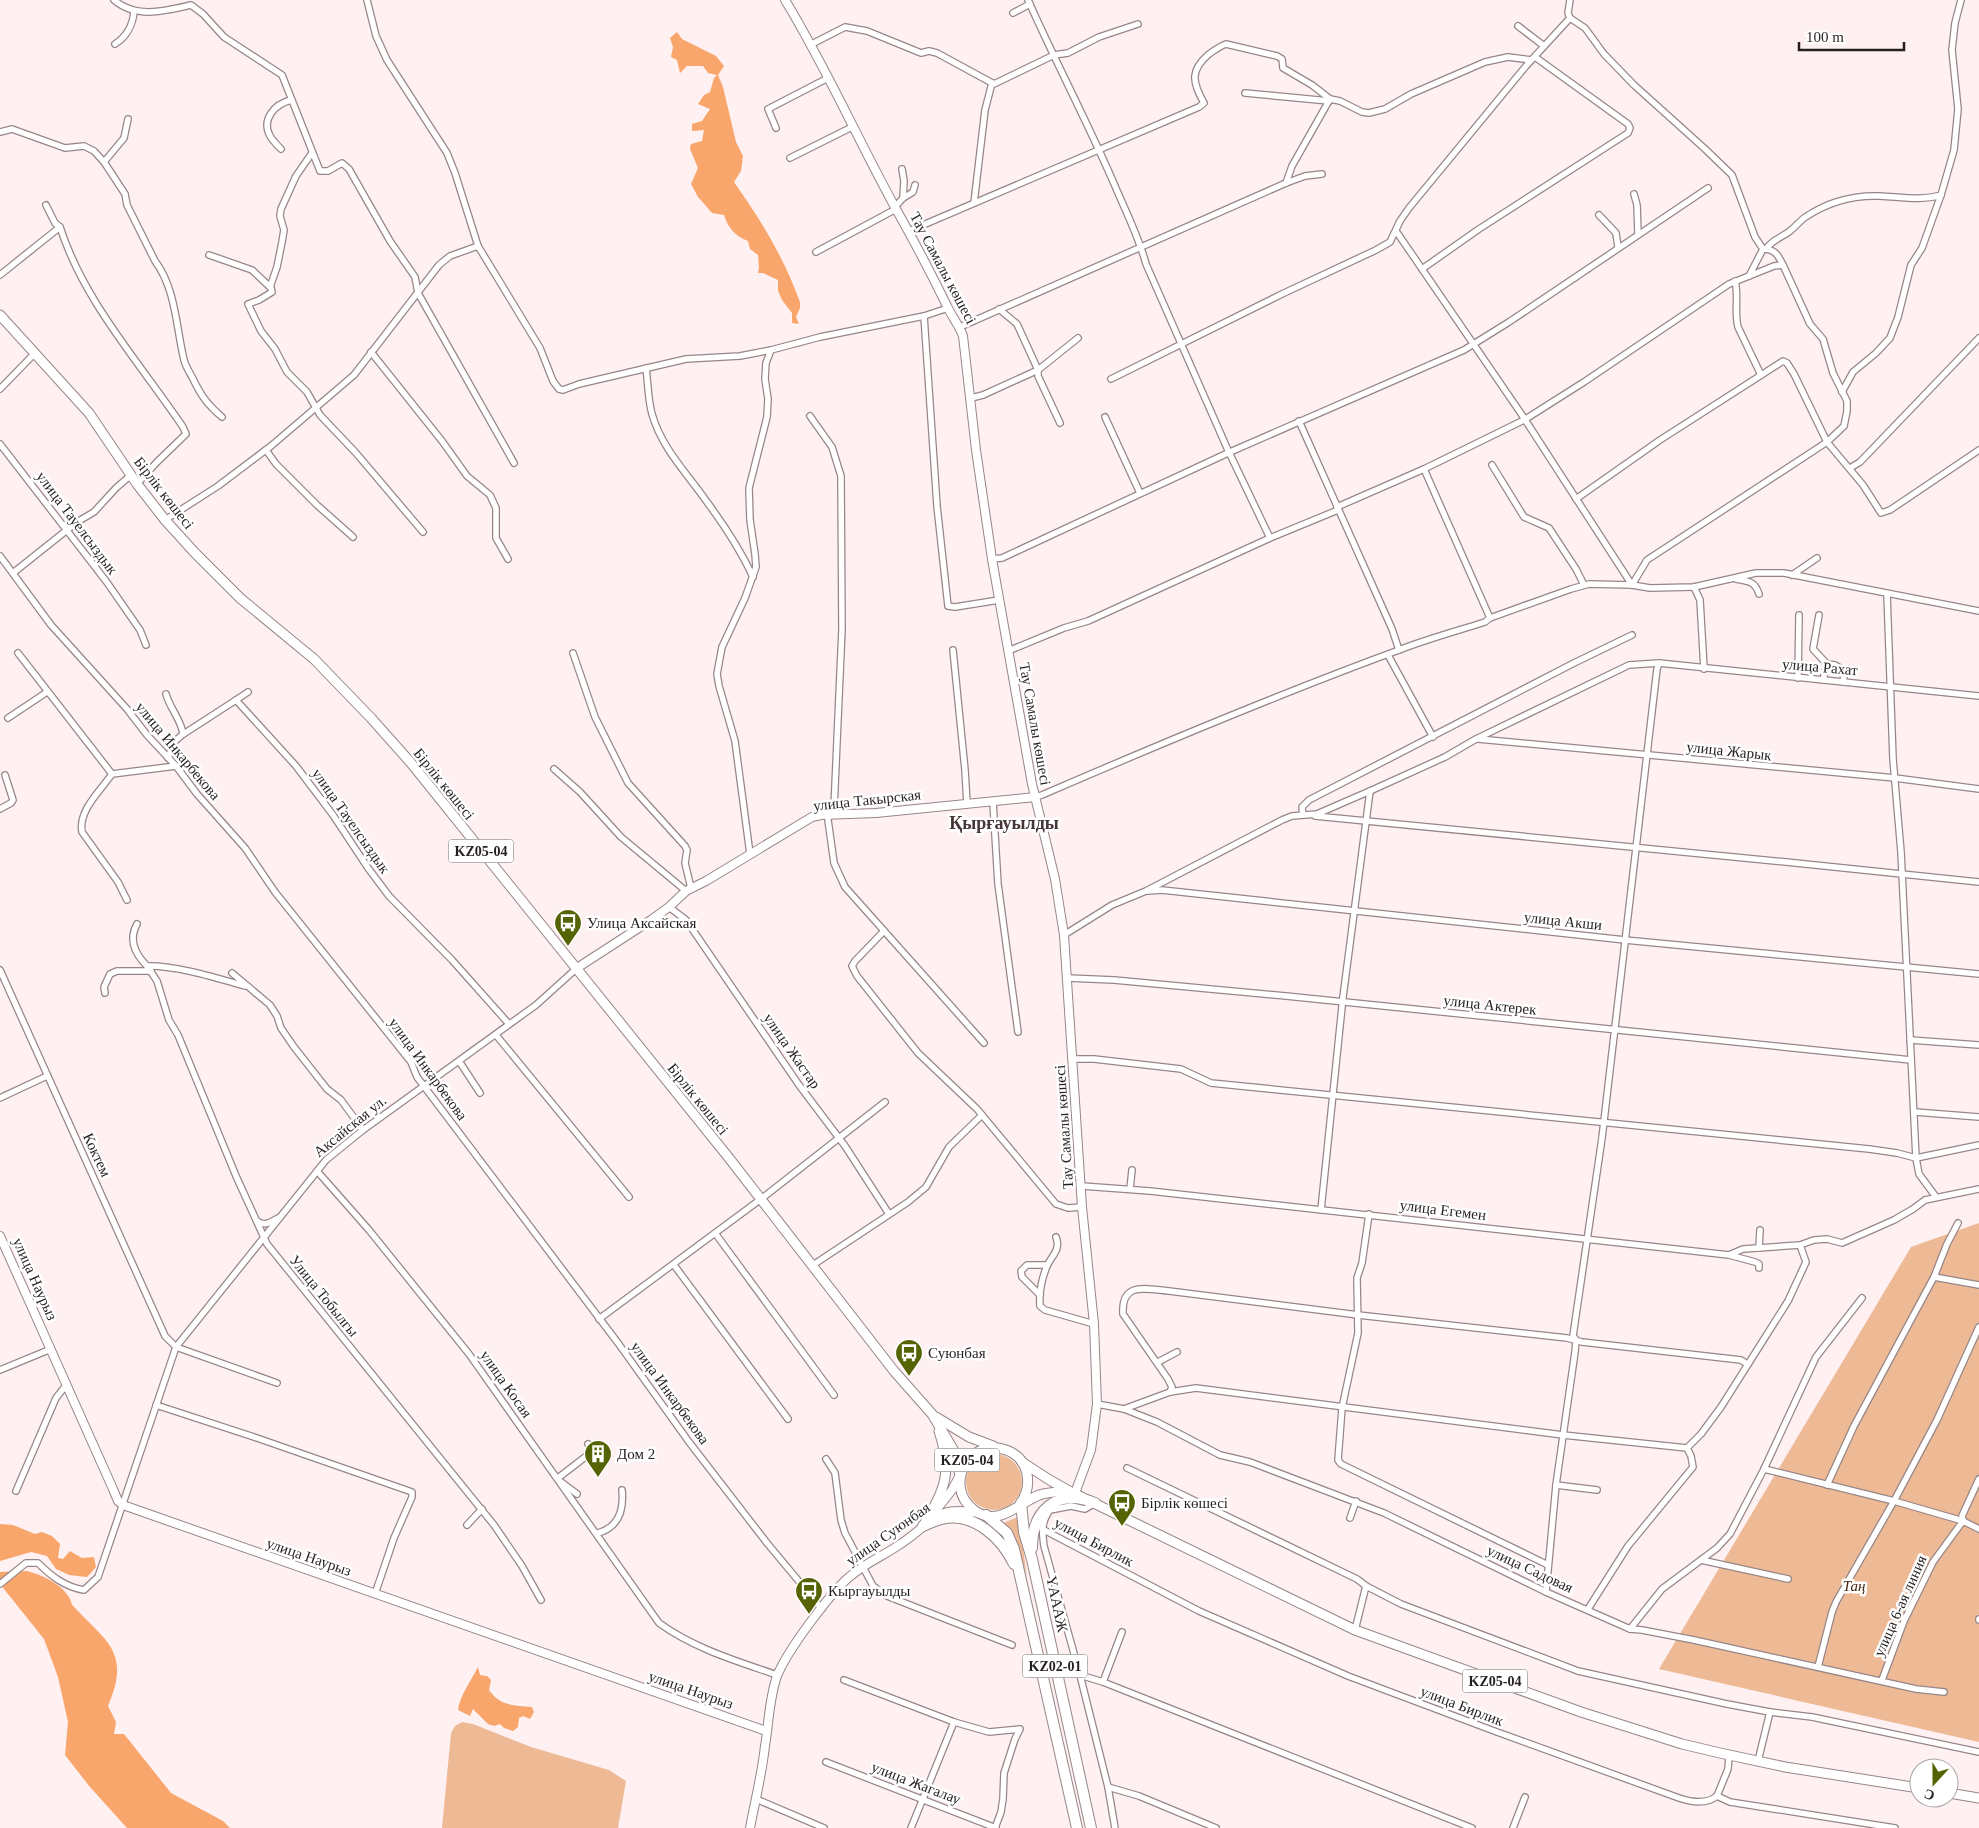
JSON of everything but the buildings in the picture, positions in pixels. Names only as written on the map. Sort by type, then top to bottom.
[{"type":"highway","points":[[1032,1559],[1033,1530],[1038,1517],[1046,1508],[1060,1500],[1069,1498],[1081,1498],[1095,1503]]},
{"type":"highway","name":"ҮАААЖ","points":[[1021,1503],[1024,1532],[1032,1559],[1091,1828]]},
{"type":"highway","name":"ҮАААЖ","points":[[982,1514],[1002,1528],[1013,1544],[1077,1828]]},
{"type":"highway","points":[[923,1526],[944,1518],[951,1518],[979,1526],[988,1531],[1003,1544],[1022,1582]]},
{"type":"main road","name":"Бірлік көшесі","points":[[0,315],[88,413],[137,484],[165,520],[195,553],[240,598],[314,659],[411,763],[814,1265],[881,1354],[932,1414]]},
{"type":"main road","name":"KZ05-04","points":[[932,1414],[969,1437],[1016,1455],[1022,1462],[1072,1492],[1355,1630],[1599,1718],[1682,1744],[1758,1761],[1909,1786]]},
{"type":"main road","name":"KZ05-04","points":[[932,1414],[953,1449],[960,1475],[962,1495],[966,1503],[982,1514]]},
{"type":"main road","points":[[923,1526],[940,1498],[946,1473],[944,1450],[932,1414]]},
{"type":"main road","name":"KZ05-04","points":[[960,1475],[964,1464],[976,1452],[992,1447],[1000,1448]]},
{"type":"main road","points":[[1021,1503],[1028,1487],[1026,1470],[1022,1462]]},
{"type":"main road","points":[[982,1514],[1005,1514],[1021,1503],[1048,1493],[1072,1492]]},
{"type":"main road","points":[[1959,1795],[1979,1798]]},
{"type":"street","points":[[114,0],[125,9],[134,11],[170,9],[191,4],[224,37],[282,75],[310,141],[312,153],[320,171],[328,171],[342,163],[348,169],[390,241],[414,277],[418,294],[514,463]]},
{"type":"street","points":[[367,0],[376,36],[387,60],[438,137],[450,162],[478,246],[540,348],[553,380],[559,389],[563,390],[686,359],[740,356],[771,350],[820,337],[924,316],[948,308]]},
{"type":"street","name":"Тау Самалы көшесі","points":[[785,0],[909,230],[948,308],[960,326],[963,336],[976,450],[992,559],[1035,797],[1055,879],[1064,935],[1082,1207],[1094,1324],[1097,1404],[1091,1450],[1072,1492]]},
{"type":"street","points":[[1570,0],[1568,13],[1570,18],[1585,28],[1604,54],[1634,85],[1732,175],[1755,237],[1764,249],[1778,254],[1810,324],[1822,339],[1833,373],[1846,401],[1844,426],[1827,442],[1647,560],[1632,585]]},
{"type":"street","points":[[1842,392],[1853,372],[1876,353],[1890,338],[1898,317],[1911,265],[1922,248],[1941,195],[1954,150],[1958,109],[1952,50],[1955,24],[1961,0]]},
{"type":"street","points":[[1013,13],[1029,2],[1100,151],[1141,247],[1146,264],[1270,538]]},
{"type":"street","points":[[115,44],[126,34],[134,18],[134,11]]},
{"type":"street","points":[[1111,379],[1390,242],[1400,221],[1409,208],[1544,46],[1570,18]]},
{"type":"street","points":[[810,46],[845,27],[867,31],[921,53],[937,53],[994,84],[1054,55],[1068,53],[1099,37],[1138,24]]},
{"type":"street","points":[[1518,26],[1544,46]]},
{"type":"street","points":[[909,230],[1100,151],[1206,103],[1197,90],[1194,75],[1199,63],[1214,50],[1226,44],[1277,56],[1282,59],[1283,68],[1312,85],[1329,100]]},
{"type":"street","points":[[1245,93],[1340,101],[1362,112],[1369,112],[1385,109],[1411,94],[1485,62],[1508,57],[1533,59],[1628,124],[1630,128],[1628,133],[1422,269]]},
{"type":"street","points":[[776,128],[768,109],[828,78]]},
{"type":"street","points":[[974,203],[985,110],[992,83]]},
{"type":"street","points":[[281,149],[269,134],[268,118],[271,110],[291,100]]},
{"type":"street","points":[[1286,183],[1292,166],[1329,100]]},
{"type":"street","points":[[104,162],[124,138],[128,119]]},
{"type":"street","points":[[790,158],[852,127]]},
{"type":"street","points":[[0,132],[12,129],[65,148],[84,146],[94,152],[104,162],[125,194],[127,205],[155,261],[161,268],[175,307],[186,367],[200,395],[222,417]]},
{"type":"street","points":[[270,287],[277,267],[284,230],[280,216],[281,209],[296,176],[312,153]]},
{"type":"street","points":[[902,169],[904,198]]},
{"type":"street","points":[[960,326],[1102,262],[1141,247],[1286,183],[1305,176],[1322,174]]},
{"type":"street","points":[[816,252],[896,208],[904,198],[913,192],[915,185]]},
{"type":"street","points":[[992,559],[1002,558],[1230,452],[1473,345],[1708,188]]},
{"type":"street","points":[[1634,194],[1638,205],[1638,234]]},
{"type":"street","points":[[1749,276],[1764,249],[1771,241],[1789,232],[1805,218],[1839,200],[1852,197],[1880,196],[1929,198],[1941,195]]},
{"type":"street","points":[[46,205],[55,223],[60,227],[97,304],[186,434],[156,462],[137,484]]},
{"type":"street","points":[[1599,215],[1616,233],[1618,247]]},
{"type":"street","points":[[0,275],[60,227]]},
{"type":"street","points":[[1396,231],[1522,415],[1632,585]]},
{"type":"street","points":[[165,520],[218,486],[266,450],[315,407],[324,402],[354,375],[445,260],[478,246]]},
{"type":"street","points":[[209,255],[252,270],[270,287],[272,292],[269,295],[248,304],[261,331],[275,349],[287,372],[307,392],[320,415],[356,453],[423,532]]},
{"type":"street","points":[[1008,651],[1064,628],[1088,621],[1424,469],[1524,420],[1736,281],[1774,266],[1783,265]]},
{"type":"street","points":[[1736,281],[1738,299],[1736,320],[1761,375]]},
{"type":"street","points":[[999,309],[1017,324],[1060,423]]},
{"type":"street","points":[[924,316],[933,459],[948,606],[955,607],[999,600]]},
{"type":"street","points":[[971,398],[983,395],[1038,370],[1078,338]]},
{"type":"street","points":[[1850,468],[1860,462],[1979,338]]},
{"type":"street","points":[[750,854],[735,741],[717,674],[722,647],[753,577],[756,554],[750,520],[749,488],[767,417],[768,399],[765,379],[766,363],[771,350]]},
{"type":"street","points":[[0,389],[35,352]]},
{"type":"street","points":[[371,352],[436,433],[467,476],[490,496],[496,508],[496,538],[508,559]]},
{"type":"street","points":[[1576,499],[1660,440],[1783,361],[1787,363],[1794,374],[1827,442],[1845,465],[1850,468],[1879,512],[1883,513],[1979,450]]},
{"type":"street","points":[[646,368],[651,413],[660,434],[678,464],[707,501],[746,562],[753,577]]},
{"type":"street","points":[[810,416],[832,447],[841,476],[842,630],[834,808],[829,815],[834,863],[844,887],[984,1043]]},
{"type":"street","points":[[1105,417],[1140,493]]},
{"type":"street","points":[[1299,421],[1392,628],[1399,650]]},
{"type":"street","name":"улица Тауелсыздык","points":[[0,444],[68,530],[140,630],[146,645]]},
{"type":"street","points":[[266,450],[276,464],[317,505],[353,537]]},
{"type":"street","points":[[1492,465],[1524,517],[1549,528],[1576,568],[1584,586]]},
{"type":"street","points":[[1424,469],[1490,618]]},
{"type":"street","points":[[13,574],[68,530],[94,512],[131,475]]},
{"type":"street","name":"улица Инкарбекова","points":[[0,556],[51,625],[176,766],[197,794],[244,848],[275,892],[411,1062],[417,1077],[600,1319],[689,1442],[767,1543],[822,1609]]},
{"type":"street","points":[[1792,575],[1817,558]]},
{"type":"street","points":[[1035,797],[1259,704],[1399,650],[1486,622],[1490,618],[1584,586],[1694,587],[1756,573],[1774,573],[1979,611]]},
{"type":"street","points":[[1734,578],[1751,581],[1756,586],[1758,594]]},
{"type":"street","points":[[1694,587],[1700,600],[1704,669]]},
{"type":"street","points":[[1886,594],[1916,1158],[1919,1174],[1936,1197]]},
{"type":"street","points":[[1798,678],[1799,614]]},
{"type":"street","points":[[1819,615],[1813,650],[1827,664],[1835,665],[1842,670],[1844,682]]},
{"type":"street","points":[[1303,815],[1302,807],[1309,800],[1632,635]]},
{"type":"street","points":[[953,650],[965,770],[966,804]]},
{"type":"street","points":[[18,653],[112,774]]},
{"type":"street","points":[[573,653],[595,717],[628,783],[687,850],[685,864],[688,889]]},
{"type":"street","points":[[1388,655],[1433,736]]},
{"type":"street","points":[[1546,1592],[1556,1485],[1576,1340],[1573,1336],[1588,1240],[1657,669],[1660,663]]},
{"type":"street","name":"улица Рахат","points":[[1310,815],[1370,791],[1444,757],[1476,739],[1629,666],[1660,663],[1979,696]]},
{"type":"street","points":[[1823,680],[1827,664]]},
{"type":"street","points":[[8,718],[47,692]]},
{"type":"street","points":[[168,758],[174,742],[183,734],[248,692]]},
{"type":"street","points":[[166,694],[172,709],[182,724],[183,734]]},
{"type":"street","name":"улица Тауелсыздык","points":[[236,700],[296,766],[333,815],[389,896],[452,960],[509,1024]]},
{"type":"street","name":"улица Жарык","points":[[1476,739],[1895,778],[1979,788]]},
{"type":"street","points":[[127,900],[118,882],[82,832],[80,823],[84,813],[112,774],[176,766]]},
{"type":"street","points":[[554,769],[580,792],[621,837],[688,889]]},
{"type":"street","points":[[0,809],[13,800],[5,775]]},
{"type":"street","points":[[1321,1210],[1343,1002],[1370,791]]},
{"type":"street","name":"улица Такырская","points":[[688,889],[706,881],[812,817],[876,813],[1035,797]]},
{"type":"street","points":[[993,802],[998,884],[1018,1032]]},
{"type":"street","points":[[1064,935],[1112,905],[1146,891],[1282,820],[1303,815],[1979,882]]},
{"type":"street","name":"Аксайская ул.","points":[[0,1584],[26,1563],[38,1563],[49,1574],[71,1588],[84,1590],[98,1577],[176,1347],[326,1160],[362,1130],[536,1005],[577,968],[669,907],[688,889]]},
{"type":"street","name":"улица Акши","points":[[1146,891],[1162,890],[1625,940],[1979,974]]},
{"type":"street","name":"улица Жастар","points":[[669,907],[686,920],[889,1214]]},
{"type":"street","name":"Улица Тобылгы","points":[[137,924],[134,932],[136,955],[149,968],[160,988],[169,1020],[178,1035],[264,1239],[304,1291],[482,1509],[522,1566],[540,1600]]},
{"type":"street","points":[[884,931],[852,966],[918,1053],[982,1115],[1056,1204],[1068,1208],[1082,1207]]},
{"type":"street","points":[[105,993],[104,988],[110,974],[117,971],[149,968],[159,965],[247,986]]},
{"type":"street","name":"Коктем","points":[[0,970],[158,1323],[165,1336],[176,1347]]},
{"type":"street","points":[[232,973],[270,1005],[286,1036],[297,1052],[327,1089],[341,1100],[362,1130]]},
{"type":"street","name":"улица Актерек","points":[[1067,978],[1114,980],[1343,1002],[1911,1060]]},
{"type":"street","points":[[496,1035],[629,1197]]},
{"type":"street","points":[[1910,1040],[1979,1045]]},
{"type":"street","points":[[1073,1059],[1181,1069],[1211,1083],[1869,1149],[1897,1152],[1916,1158],[1979,1145]]},
{"type":"street","points":[[459,1061],[480,1093]]},
{"type":"street","points":[[0,1098],[47,1076]]},
{"type":"street","points":[[600,1319],[761,1199],[885,1102]]},
{"type":"street","points":[[1915,1112],[1979,1116]]},
{"type":"street","points":[[814,1265],[908,1202],[926,1187],[949,1147],[982,1115]]},
{"type":"street","points":[[1130,1189],[1132,1170]]},
{"type":"street","name":"улица Косая","points":[[316,1171],[369,1230],[442,1318],[559,1480],[576,1507],[598,1534],[659,1623],[707,1650],[778,1675]]},
{"type":"street","name":"улица Егемен","points":[[1082,1186],[1130,1189],[1369,1214],[1729,1255],[1743,1249],[1800,1244],[1814,1240],[1827,1239],[1842,1243],[1894,1220],[1925,1200],[1979,1189]]},
{"type":"street","points":[[1369,1214],[1362,1263],[1357,1278],[1358,1315],[1354,1354],[1342,1408],[1338,1460],[1341,1464],[1548,1565]]},
{"type":"street","points":[[257,1221],[261,1224],[266,1224],[282,1215]]},
{"type":"street","points":[[1827,1485],[1854,1426],[1934,1277],[1947,1244],[1958,1223]]},
{"type":"street","points":[[1759,1248],[1760,1230]]},
{"type":"street","points":[[715,1233],[834,1395]]},
{"type":"street","name":"улица Наурыз","points":[[0,1236],[118,1501],[123,1505],[766,1731]]},
{"type":"street","points":[[1056,1237],[1057,1250],[1047,1265],[1040,1295],[1040,1306],[1045,1310],[1094,1324]]},
{"type":"street","points":[[1687,1448],[1701,1434],[1721,1407],[1788,1301],[1806,1262],[1800,1244]]},
{"type":"street","points":[[1729,1255],[1755,1262],[1759,1264],[1758,1268]]},
{"type":"street","points":[[674,1264],[788,1419]]},
{"type":"street","points":[[1040,1295],[1022,1277],[1021,1271],[1028,1265],[1047,1265]]},
{"type":"street","points":[[1934,1277],[1979,1285]]},
{"type":"street","points":[[1170,1392],[1172,1387],[1158,1362],[1123,1314],[1123,1302],[1131,1290],[1170,1291],[1741,1360],[1747,1364]]},
{"type":"street","points":[[1630,1629],[1662,1589],[1717,1548],[1730,1534],[1764,1469],[1816,1357],[1862,1298]]},
{"type":"street","points":[[1818,1667],[1836,1602],[1894,1501],[1937,1420],[1979,1327]]},
{"type":"street","points":[[176,1347],[277,1384]]},
{"type":"street","points":[[0,1370],[51,1349]]},
{"type":"street","points":[[1158,1362],[1176,1352]]},
{"type":"street","points":[[16,1490],[56,1398],[67,1384]]},
{"type":"street","points":[[1124,1409],[1170,1392],[1196,1388],[1342,1408],[1687,1448]]},
{"type":"street","name":"улица Садовая","points":[[1097,1404],[1124,1409],[1157,1422],[1220,1455],[1250,1462],[1356,1501],[1546,1592],[1630,1629],[1684,1638],[1916,1689],[1944,1692]]},
{"type":"street","points":[[156,1405],[373,1477],[412,1492],[412,1497],[394,1538],[375,1594]]},
{"type":"street","points":[[577,1494],[559,1480],[589,1454],[591,1448],[588,1444]]},
{"type":"street","points":[[1588,1610],[1628,1546],[1693,1467],[1687,1448]]},
{"type":"street","points":[[826,1459],[835,1473],[841,1520],[862,1567],[873,1586],[887,1596],[1012,1645]]},
{"type":"street","points":[[1127,1468],[1344,1573],[1401,1604],[1578,1671],[1770,1712],[1812,1717],[1979,1752]]},
{"type":"street","points":[[1764,1469],[1894,1501],[1963,1521],[1979,1529]]},
{"type":"street","points":[[923,1526],[952,1490],[960,1475]]},
{"type":"street","name":"улица 6-ая линия","points":[[1882,1680],[1904,1621],[1933,1562],[1963,1521],[1962,1516],[1979,1479]]},
{"type":"street","points":[[1556,1485],[1597,1490]]},
{"type":"street","points":[[598,1534],[606,1531],[618,1520],[622,1508],[622,1490]]},
{"type":"street","points":[[1350,1518],[1356,1501]]},
{"type":"street","points":[[1095,1503],[1084,1509],[1072,1506],[1050,1510],[1042,1529],[1044,1546],[1080,1675],[1108,1787],[1115,1828]]},
{"type":"street","points":[[468,1525],[482,1509]]},
{"type":"street","name":"улица Суюнбая","points":[[750,1828],[766,1745],[771,1697],[778,1675],[789,1653],[822,1609],[848,1579],[862,1567],[903,1543],[943,1512],[962,1510],[982,1514]]},
{"type":"street","name":"улица Бирлик","points":[[1042,1529],[1192,1608],[1364,1682],[1679,1798],[1690,1801],[1707,1801],[1717,1796],[1730,1802],[1895,1828]]},
{"type":"street","points":[[1701,1560],[1788,1579]]},
{"type":"street","points":[[1355,1630],[1366,1586]]},
{"type":"street","points":[[1103,1682],[1122,1632]]},
{"type":"street","points":[[1080,1675],[1103,1682],[1472,1828]]},
{"type":"street","points":[[844,1680],[954,1722],[989,1732],[1020,1729],[1004,1773],[1003,1799],[996,1828]]},
{"type":"street","points":[[1758,1761],[1770,1712]]},
{"type":"street","points":[[911,1828],[954,1722]]},
{"type":"street","points":[[1717,1796],[1728,1769],[1729,1755]]},
{"type":"street","name":"улица Жагалау","points":[[826,1762],[996,1828]]},
{"type":"street","points":[[1108,1787],[1139,1796],[1216,1828]]},
{"type":"street","points":[[1512,1828],[1525,1797]]},
{"type":"street","points":[[756,1799],[824,1828]]},
{"type":"green space","name":"Таң","points":[[1979,1223],[1979,1742],[1659,1669],[1911,1247]]},
{"type":"green space","points":[[994,1454],[1005,1456],[1014,1462],[1020,1471],[1022,1482],[1020,1493],[1014,1502],[1005,1508],[994,1510],[983,1508],[974,1502],[968,1493],[966,1482],[968,1471],[974,1462],[983,1456]]},
{"type":"green space","points":[[1018,1517],[1027,1575],[1013,1533],[1003,1523]]},
{"type":"green space","points":[[462,1722],[473,1724],[531,1747],[609,1770],[626,1781],[618,1828],[442,1828],[451,1733],[455,1726]]},
{"type":"shaded area","points":[[677,32],[682,39],[716,56],[724,66],[718,75],[723,87],[736,142],[743,156],[741,171],[734,182],[763,225],[786,269],[800,302],[800,308],[796,317],[799,324],[792,323],[792,313],[778,291],[778,280],[763,273],[758,273],[758,255],[750,249],[748,241],[739,237],[733,231],[724,215],[712,213],[698,197],[691,184],[698,168],[690,149],[691,144],[702,141],[704,130],[692,131],[692,124],[702,121],[710,109],[698,104],[704,95],[710,92],[714,78],[717,75],[708,73],[703,66],[687,66],[680,73],[677,60],[671,57],[673,47],[670,38]]},
{"type":"shaded area","points":[[0,1524],[13,1525],[35,1534],[42,1532],[52,1536],[60,1544],[58,1558],[63,1559],[70,1551],[82,1558],[94,1557],[96,1567],[87,1577],[69,1575],[56,1569],[47,1556],[31,1552],[0,1561]]},
{"type":"shaded area","points":[[27,1571],[45,1577],[61,1588],[69,1597],[73,1606],[105,1639],[112,1649],[116,1660],[117,1673],[108,1706],[116,1722],[114,1734],[124,1734],[171,1793],[223,1821],[230,1828],[127,1828],[90,1787],[65,1755],[68,1722],[58,1677],[44,1639],[0,1584],[0,1572]]},
{"type":"shaded area","points":[[478,1667],[480,1675],[487,1676],[491,1680],[489,1690],[502,1702],[532,1707],[534,1712],[530,1719],[523,1716],[519,1718],[518,1727],[513,1731],[504,1728],[500,1724],[494,1726],[488,1724],[473,1709],[470,1716],[458,1710],[463,1693]]},
{"type":"place","name":"Улица Аксайская","points":[[568,947]]},
{"type":"place","name":"Суюнбая","points":[[909,1377]]},
{"type":"place","name":"Дом 2","points":[[598,1478]]},
{"type":"place","name":"Бірлік көшесі","points":[[1122,1527]]},
{"type":"place","name":"Кыргауылды","points":[[809,1615]]},
{"type":"district","name":"Қырғауылды","points":[[1004,823]]}]
